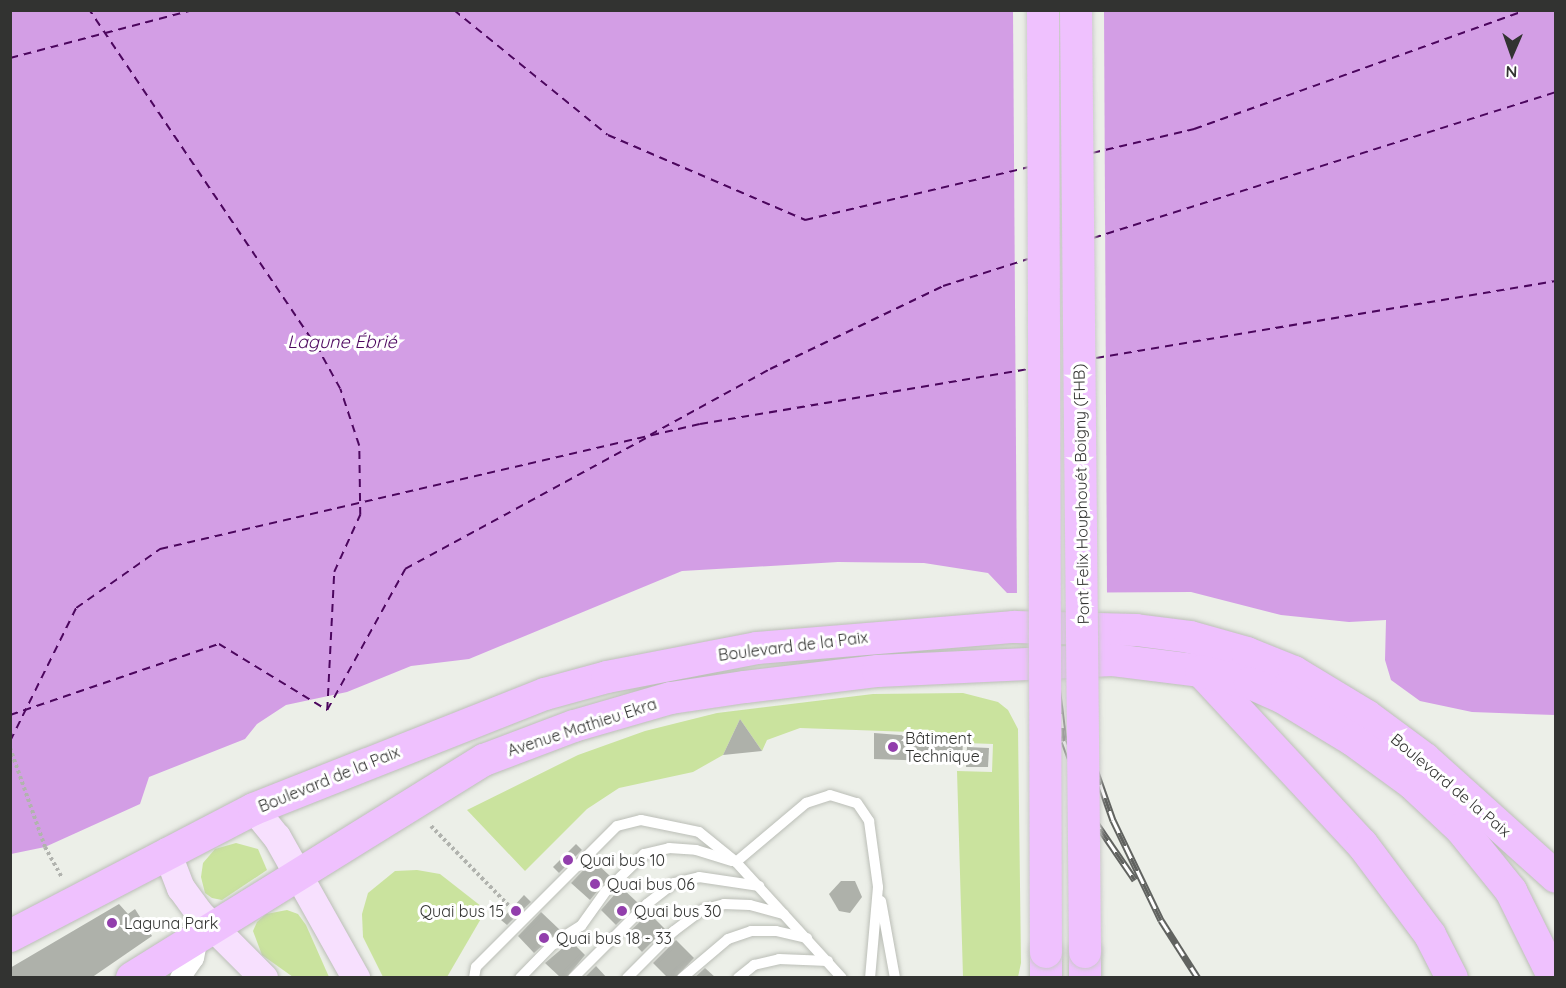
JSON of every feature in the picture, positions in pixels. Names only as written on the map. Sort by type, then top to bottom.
[{"type":"main road","points":[[1043,10],[1046,965]]},
{"type":"main road","name":"Pont Felix Houphouét Boigny (FHB)","points":[[1076,10],[1085,965]]},
{"type":"main road","name":"Boulevard de la Paix","points":[[10,936],[167,852],[254,809],[545,694],[659,666],[757,648],[931,631],[1014,627],[1136,630],[1190,637],[1247,653],[1294,672],[1367,716],[1425,759],[1556,877]]},
{"type":"main road","name":"Boulevard de la Paix","points":[[985,665],[1113,660],[1201,671],[1282,697],[1353,740],[1412,783],[1461,829],[1511,891],[1554,975]]},
{"type":"main road","name":"Avenue Mathieu Ekra","points":[[132,978],[484,760],[574,726],[671,698],[745,687],[878,671],[985,665]]},
{"type":"main road","points":[[1201,671],[1369,853],[1430,935],[1452,978]]},
{"type":"main road","points":[[254,809],[278,837],[356,978]]},
{"type":"main road","points":[[167,852],[181,888],[205,933],[264,978]]},
{"type":"street","points":[[180,978],[194,958],[205,933]]},
{"type":"lane","points":[[736,862],[806,803],[830,795],[857,802],[869,821],[878,887],[895,978]]},
{"type":"lane","points":[[474,978],[476,967],[617,826],[641,820],[699,832],[736,862],[842,978]]},
{"type":"lane","points":[[520,978],[555,942],[581,926],[606,891],[644,854],[669,848],[696,850],[736,862]]},
{"type":"lane","points":[[573,978],[647,904],[674,883],[699,877],[759,886]]},
{"type":"lane","points":[[870,978],[878,887]]},
{"type":"lane","points":[[627,978],[674,931],[702,910],[724,904],[750,905],[785,914]]},
{"type":"lane","points":[[682,978],[728,939],[751,931],[776,931],[807,938]]},
{"type":"lane","points":[[738,978],[754,965],[779,959],[828,961]]},
{"type":"path","points":[[10,748],[45,846],[75,900]]},
{"type":"path","points":[[423,830],[430,825],[509,908],[516,901]]},
{"type":"green space","points":[[963,693],[998,702],[1008,710],[1018,729],[1021,963],[1018,977],[963,977],[957,771],[992,772],[993,744],[966,743],[967,734],[800,728],[767,740],[762,751],[740,719],[723,755],[693,772],[619,788],[587,809],[525,871],[467,810],[578,755],[645,731],[717,713],[873,694]]},
{"type":"green space","points":[[236,843],[258,849],[267,870],[222,900],[212,898],[205,893],[201,877],[203,863],[215,849]]},
{"type":"green space","points":[[417,870],[440,874],[486,910],[447,977],[383,977],[363,937],[362,914],[368,893],[395,871]]},
{"type":"green space","points":[[287,910],[298,914],[306,925],[329,977],[293,977],[262,955],[253,931],[257,922],[266,914]]},
{"type":"water","name":"Lagune Ébrié","points":[[10,11],[1555,11],[1555,715],[1472,712],[1420,701],[1391,680],[1385,660],[1386,620],[1349,622],[1281,615],[1191,592],[1007,593],[988,573],[924,563],[838,562],[682,571],[469,659],[411,666],[347,692],[286,705],[257,724],[245,739],[149,777],[140,804],[45,847],[11,854]]},
{"type":"pier","points":[[1013,11],[1104,11],[1107,596],[1017,596]]},
{"type":"building","points":[[740,719],[762,751],[723,755]]},
{"type":"building","points":[[874,733],[963,740],[962,762],[874,759]]},
{"type":"building","points":[[967,747],[989,748],[988,767],[966,767]]},
{"type":"building","name":"Quai bus 10","points":[[576,844],[582,850],[559,873],[553,867]]},
{"type":"building","points":[[593,860],[610,876],[590,900],[571,883]]},
{"type":"building","points":[[841,881],[855,881],[862,897],[850,913],[839,911],[829,894]]},
{"type":"building","points":[[621,887],[638,903],[616,925],[601,910]]},
{"type":"building","name":"Quai bus 15","points":[[524,895],[531,902],[507,925],[501,920]]},
{"type":"building","name":"Laguna Park","points":[[119,904],[128,914],[135,909],[152,936],[91,978],[10,978],[10,968]]},
{"type":"building","points":[[541,912],[560,930],[534,953],[518,936]]},
{"type":"building","points":[[649,913],[665,929],[642,952],[626,935]]},
{"type":"building","points":[[676,940],[694,958],[675,978],[668,978],[653,963]]},
{"type":"building","points":[[571,941],[585,955],[566,978],[561,978],[545,963]]},
{"type":"building","points":[[596,966],[607,978],[584,978]]},
{"type":"building","points":[[705,968],[716,978],[694,978]]},
{"type":"ferry route","points":[[10,715],[219,644],[327,710],[334,572],[360,515],[359,446],[340,389],[319,351],[89,10]]},
{"type":"ferry route","points":[[10,58],[193,10]]},
{"type":"ferry route","points":[[454,10],[608,135],[805,220],[1029,167]]},
{"type":"ferry route","points":[[1092,153],[1194,129],[1527,10]]},
{"type":"ferry route","points":[[1093,238],[1556,92]]},
{"type":"ferry route","points":[[650,435],[770,369],[943,286],[1028,259]]},
{"type":"ferry route","points":[[1096,358],[1556,281]]},
{"type":"ferry route","points":[[10,741],[76,608],[160,549],[700,424],[1029,369]]},
{"type":"ferry route","points":[[327,710],[405,569],[646,438]]},
{"type":"railway","points":[[1056,10],[1057,686],[1064,741],[1092,817],[1135,880]]},
{"type":"railway","points":[[1075,10],[1076,686],[1091,758],[1113,820],[1161,920],[1198,978]]},
{"type":"place","name":"Bâtiment Technique","points":[[893,747]]},
{"type":"place","name":"Quai bus 10","points":[[568,860]]},
{"type":"place","name":"Quai bus 06","points":[[595,884]]},
{"type":"place","name":"Quai bus 15","points":[[516,911]]},
{"type":"place","name":"Quai bus 30","points":[[622,911]]},
{"type":"place","name":"Laguna Park","points":[[112,923]]},
{"type":"place","name":"Quai bus 18 - 33","points":[[544,938]]}]
